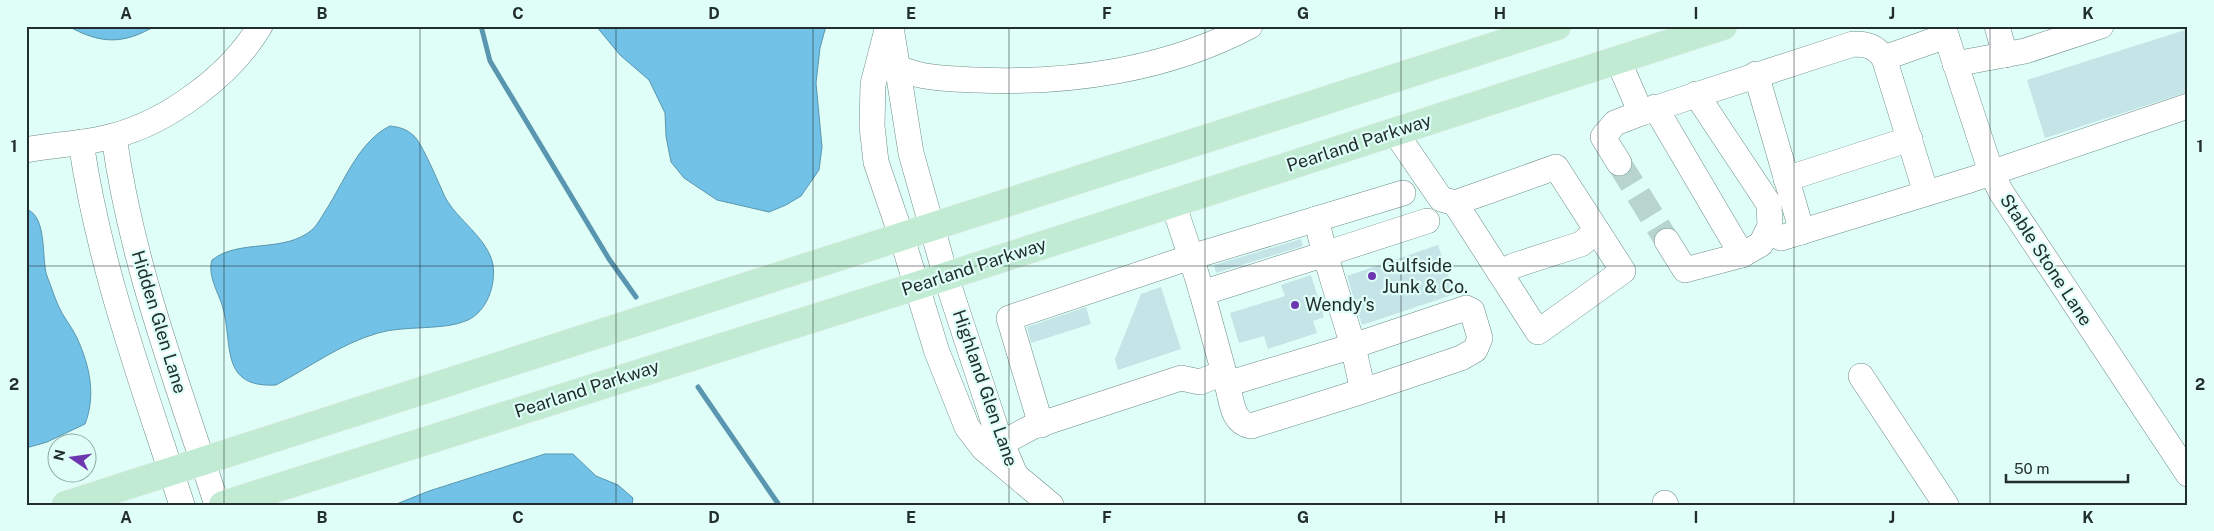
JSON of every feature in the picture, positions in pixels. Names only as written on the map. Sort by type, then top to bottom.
[{"type":"main road","points":[[66,505],[1557,26]]},
{"type":"main road","name":"Pearland Parkway","points":[[223,505],[916,286],[1723,26]]},
{"type":"street","points":[[26,150],[114,136],[159,117],[183,104],[222,74],[252,40],[260,26]]},
{"type":"street","name":"Highland Glen Lane","points":[[890,26],[889,66],[903,113],[911,153],[946,276],[1002,443],[1015,474]]},
{"type":"street","points":[[889,66],[920,75],[997,80],[1046,80],[1128,69],[1201,48],[1250,26]]},
{"type":"street","points":[[1997,26],[2005,55]]},
{"type":"street","points":[[1955,64],[2005,55],[2101,26]]},
{"type":"street","points":[[1884,58],[1944,31]]},
{"type":"street","name":"Stable Stone Lane","points":[[1944,31],[1991,172],[2000,192],[2188,474]]},
{"type":"street","points":[[1619,164],[1603,137],[1615,123],[1756,74],[1853,44],[1868,44],[1878,50],[1884,58],[1926,193]]},
{"type":"street","points":[[1618,60],[1648,110],[1742,255]]},
{"type":"street","name":"Highland Glen Lane","points":[[889,66],[873,84],[872,126],[876,162],[902,238],[937,352],[967,427],[984,449],[1015,474]]},
{"type":"street","points":[[1756,74],[1786,179],[1791,235],[1991,172],[2188,106]]},
{"type":"street","points":[[1667,241],[1685,270],[1742,255],[1761,244],[1770,226],[1769,204],[1696,94]]},
{"type":"street","points":[[1395,132],[1441,200],[1455,203],[1556,167],[1623,272],[1538,332],[1455,203]]},
{"type":"street","name":"Hidden Glen Lane","points":[[114,136],[124,203],[136,248],[217,505]]},
{"type":"street","points":[[1786,179],[1910,139]]},
{"type":"street","name":"Hidden Glen Lane","points":[[81,142],[92,213],[104,258],[182,505]]},
{"type":"street","points":[[1041,425],[1009,318],[1191,257],[1403,193]]},
{"type":"street","points":[[1002,443],[1041,425],[1181,378],[1200,382],[1225,378],[1353,346],[1466,308],[1472,311],[1478,328],[1480,338],[1475,350],[1363,391],[1251,426],[1244,425],[1236,418],[1225,378],[1202,294],[1173,203]]},
{"type":"street","points":[[1316,219],[1353,346],[1363,391]]},
{"type":"street","points":[[1202,294],[1427,221]]},
{"type":"street","points":[[1500,273],[1513,266],[1581,244],[1597,231]]},
{"type":"street","points":[[1861,376],[1946,505]]},
{"type":"street","points":[[1015,474],[1052,505]]},
{"type":"water","points":[[68,26],[155,26],[132,37],[112,40],[91,36]]},
{"type":"water","points":[[596,26],[826,26],[820,48],[816,83],[822,147],[819,170],[801,196],[769,212],[717,200],[684,178],[671,162],[666,136],[665,113],[649,80],[620,55]]},
{"type":"water","points":[[390,126],[406,130],[417,140],[450,205],[485,246],[490,255],[494,273],[489,297],[475,316],[468,320],[448,326],[400,329],[378,333],[351,343],[276,385],[258,384],[246,380],[237,372],[232,362],[223,308],[212,278],[212,260],[223,253],[236,249],[289,241],[302,237],[313,229],[361,152],[379,133]]},
{"type":"water","points":[[26,209],[33,213],[38,220],[41,229],[47,276],[60,309],[82,349],[88,370],[91,392],[85,424],[64,434],[48,434],[48,442],[26,448]]},
{"type":"water","points":[[545,454],[573,454],[596,476],[618,485],[633,498],[632,505],[394,505],[429,491]]},
{"type":"building","points":[[2188,29],[2188,92],[2045,138],[2027,80]]},
{"type":"building","points":[[1301,239],[1303,246],[1216,273],[1214,265]]},
{"type":"building","points":[[1438,245],[1455,294],[1362,325],[1347,276]]},
{"type":"building","points":[[1311,275],[1324,317],[1313,321],[1317,333],[1268,349],[1264,336],[1239,343],[1230,313],[1285,296],[1281,285]]},
{"type":"building","points":[[1161,287],[1181,349],[1118,370],[1115,359],[1141,294]]},
{"type":"building","points":[[1086,307],[1091,324],[1031,343],[1027,327]]},
{"type":"waterway","points":[[481,26],[490,61],[609,259],[636,297]]},
{"type":"waterway","points":[[698,387],[779,505]]},
{"type":"tunnel","points":[[1619,163],[1667,241]]},
{"type":"place","name":"Gulfside Junk & Co.","points":[[1372,276]]},
{"type":"place","name":"Wendy's","points":[[1295,305]]}]
